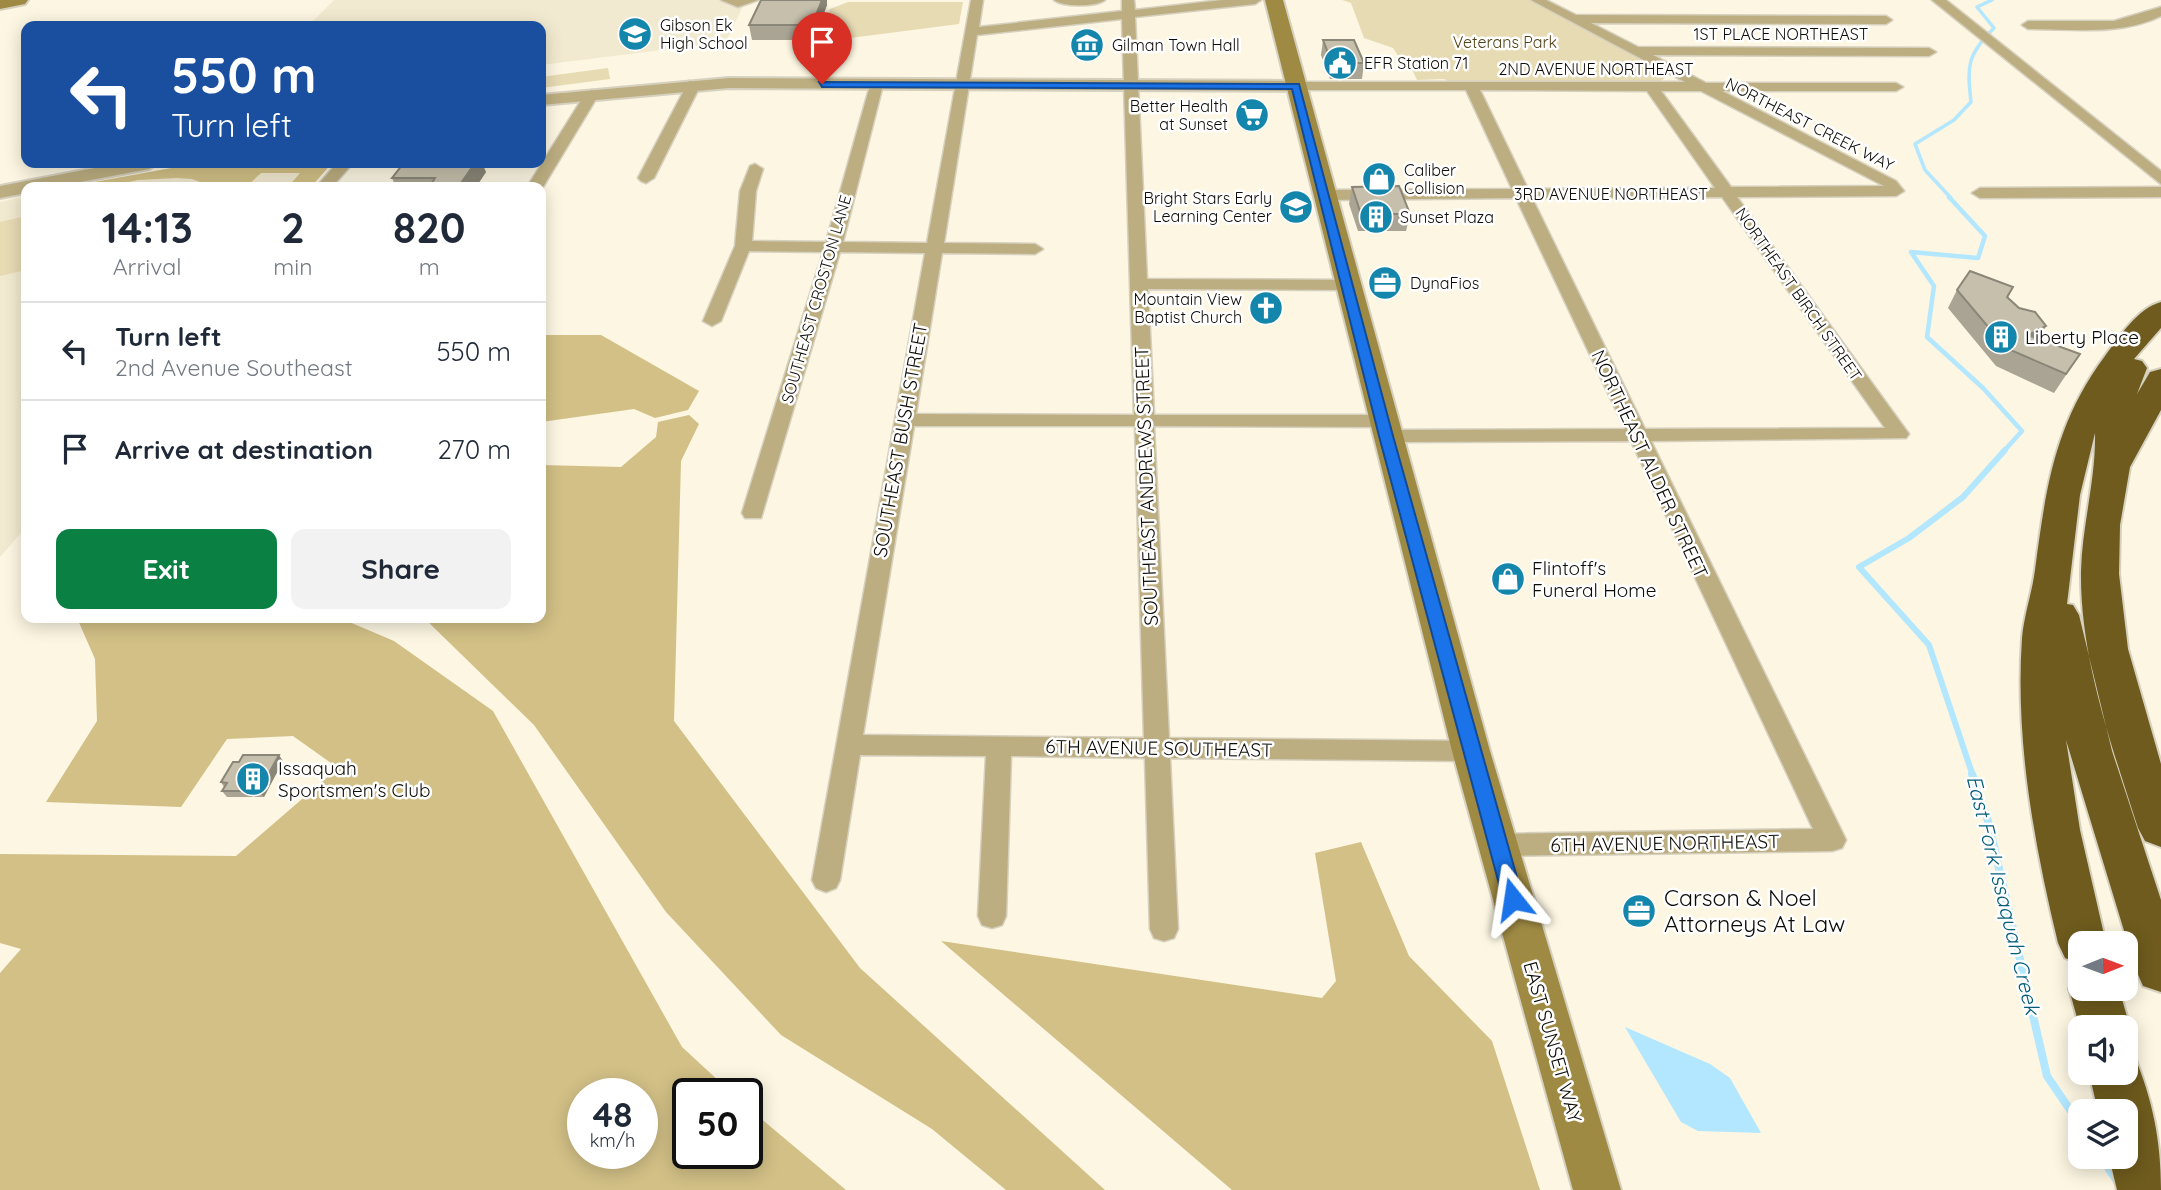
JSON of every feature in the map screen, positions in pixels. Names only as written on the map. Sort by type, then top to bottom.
[{"type":"highway","points":[[2078,928],[2053,798],[2041,675],[2042,634],[2053,579],[2062,493],[2088,407],[2129,344],[2161,311]]},
{"type":"highway","points":[[2161,327],[2132,366],[2112,415],[2113,468],[2102,525],[2099,574],[2108,649],[2131,740],[2161,828]]},
{"type":"highway","points":[[2113,468],[2161,379]]},
{"type":"highway","points":[[2053,579],[2081,726],[2161,970]]},
{"type":"highway","points":[[2138,1159],[2146,1190]]},
{"type":"main road","points":[[0,4],[19,0]]},
{"type":"main road","name":"EAST SUNSET WAY","points":[[1273,0],[1471,751],[1597,1190]]},
{"type":"street","points":[[727,0],[738,3],[752,0]]},
{"type":"street","name":"SOUTHEAST BUSH STREET","points":[[825,880],[977,0]]},
{"type":"street","points":[[1060,0],[1099,0]]},
{"type":"street","name":"SOUTHEAST ANDREWS STREET","points":[[1128,0],[1129,86],[1164,929]]},
{"type":"street","points":[[971,32],[1255,0]]},
{"type":"street","name":"NORTHEAST CREEK WAY","points":[[1537,0],[1699,87],[1891,184],[1896,191]]},
{"type":"street","points":[[1938,0],[2161,179]]},
{"type":"street","points":[[2028,25],[2116,23],[2141,19],[2161,11]]},
{"type":"street","points":[[1574,19],[1886,20]]},
{"type":"street","name":"1ST PLACE NORTHEAST","points":[[1633,51],[1929,52]]},
{"type":"street","points":[[1655,87],[1669,79],[1669,71]]},
{"type":"street","points":[[546,99],[694,84],[1296,86]]},
{"type":"street","points":[[646,178],[694,84]]},
{"type":"street","name":"SOUTHEAST CROSTON LANE","points":[[754,513],[833,247],[876,85]]},
{"type":"street","name":"2ND AVENUE NORTHEAST","points":[[1296,86],[1896,87]]},
{"type":"street","name":"NORTHEAST ALDER STREET","points":[[1471,86],[1832,840]]},
{"type":"street","name":"NORTHEAST BIRCH STREET","points":[[1639,435],[1899,434],[1655,87]]},
{"type":"street","points":[[546,168],[592,94]]},
{"type":"street","points":[[51,182],[123,168]]},
{"type":"street","points":[[328,182],[341,168]]},
{"type":"street","points":[[712,321],[743,246],[748,191],[755,169]]},
{"type":"street","points":[[0,192],[21,188]]},
{"type":"street","name":"3RD AVENUE NORTHEAST","points":[[1325,195],[1896,191]]},
{"type":"street","points":[[1980,193],[2161,192]]},
{"type":"street","points":[[743,246],[1035,249]]},
{"type":"street","points":[[1138,284],[1348,285]]},
{"type":"street","points":[[903,420],[1142,419],[1384,429],[1639,435]]},
{"type":"street","name":"6TH AVENUE SOUTHEAST","points":[[848,745],[1471,751]]},
{"type":"street","points":[[992,916],[999,746]]},
{"type":"street","name":"6TH AVENUE NORTHEAST","points":[[1498,845],[1832,840]]},
{"type":"shaded area","points":[[334,0],[720,0],[743,6],[726,42],[546,64],[546,21],[313,21]]},
{"type":"shaded area","points":[[172,168],[328,168],[315,182],[94,182]]},
{"type":"shaded area","points":[[172,168],[328,168],[315,182],[292,182],[300,173],[261,173],[251,182],[200,182],[177,178],[94,182]]},
{"type":"shaded area","points":[[21,197],[21,533],[0,557],[0,202]]},
{"type":"shaded area","points":[[546,335],[601,335],[699,391],[688,410],[655,418],[634,409],[546,421]]},
{"type":"shaded area","points":[[689,415],[699,424],[681,461],[674,721],[860,968],[1105,1190],[1006,1190],[932,1129],[781,1035],[666,912],[534,725],[429,623],[546,623],[546,465],[621,467],[656,437],[658,422]]},
{"type":"shaded area","points":[[79,623],[352,623],[394,641],[493,711],[682,1047],[716,1078],[672,1078],[672,1169],[763,1169],[763,1120],[846,1190],[0,1190],[0,973],[21,949],[0,943],[0,854],[236,856],[338,768],[293,736],[227,739],[181,807],[46,802],[97,721],[95,659]]},
{"type":"shaded area","points":[[1361,842],[1409,956],[1492,1041],[1540,1190],[1232,1190],[941,941],[1322,998],[1336,981],[1315,853]]},
{"type":"green space","name":"Veterans Park","points":[[1342,0],[1534,0],[1619,45],[1667,76],[1660,82],[1451,83],[1444,79],[1417,80],[1409,63],[1402,62],[1393,48],[1364,38],[1351,3]]},
{"type":"green space","points":[[848,2],[963,2],[959,24],[819,42],[830,9]]},
{"type":"green space","points":[[608,68],[610,79],[546,87],[546,76]]},
{"type":"green space","points":[[21,217],[21,271],[0,276],[0,222]]},
{"type":"water","points":[[1625,1027],[1710,1064],[1730,1078],[1761,1133],[1698,1131],[1681,1122]]},
{"type":"building","points":[[761,0],[822,0],[812,25],[749,25]]},
{"type":"building","points":[[1323,40],[1354,40],[1364,63],[1332,63]]},
{"type":"building","points":[[400,168],[472,168],[462,182],[432,182],[435,178],[392,178]]},
{"type":"building","points":[[1399,186],[1410,214],[1361,214],[1352,187]]},
{"type":"building","points":[[1970,271],[2013,287],[2007,297],[2019,308],[2035,312],[2046,326],[2028,335],[2080,354],[2066,374],[2006,348],[1957,290]]},
{"type":"building","name":"Issaquah Sportsmen's Club","points":[[243,755],[279,755],[259,791],[222,791],[227,783],[221,782],[233,762],[239,762]]},
{"type":"waterway","name":"East Fork Issaquah Creek","points":[[1951,198],[1925,170],[1915,144],[1954,120],[1971,102],[1971,61],[1978,46],[1994,28],[1977,7],[1992,0]]},
{"type":"waterway","name":"East Fork Issaquah Creek","points":[[1949,197],[1985,236],[1978,258],[1911,252],[1934,286],[1927,337],[1983,388],[2022,431],[2004,451]]},
{"type":"waterway","name":"East Fork Issaquah Creek","points":[[1973,776],[1929,645],[1859,567],[1909,538],[1963,497],[2005,450]]},
{"type":"waterway","name":"East Fork Issaquah Creek","points":[[1972,774],[1988,821],[2047,1076],[2068,1107]]},
{"type":"waterway","name":"East Fork Issaquah Creek","points":[[2109,1169],[2123,1190]]},
{"type":"place","name":"Gibson Ek High School","points":[[635,34]]},
{"type":"place","name":"Gilman Town Hall","points":[[1087,45]]},
{"type":"place","name":"EFR Station 71","points":[[1340,63]]},
{"type":"place","name":"Better Health at Sunset","points":[[1252,115]]},
{"type":"place","name":"Caliber Collision","points":[[1379,179]]},
{"type":"place","name":"Bright Stars Early Learning Center","points":[[1296,207]]},
{"type":"place","name":"Sunset Plaza","points":[[1376,217]]},
{"type":"place","name":"DynaFios","points":[[1385,283]]},
{"type":"place","name":"Mountain View Baptist Church","points":[[1266,308]]},
{"type":"place","name":"Liberty Place","points":[[2001,337]]},
{"type":"place","name":"Flintoff's Funeral Home","points":[[1508,579]]},
{"type":"place","name":"Issaquah Sportsmen's Club","points":[[253,779]]},
{"type":"place","name":"Carson & Noel Attorneys At Law","points":[[1639,911]]},
{"type":"route","points":[[822,84],[1296,86],[1386,436],[1513,899]]}]
